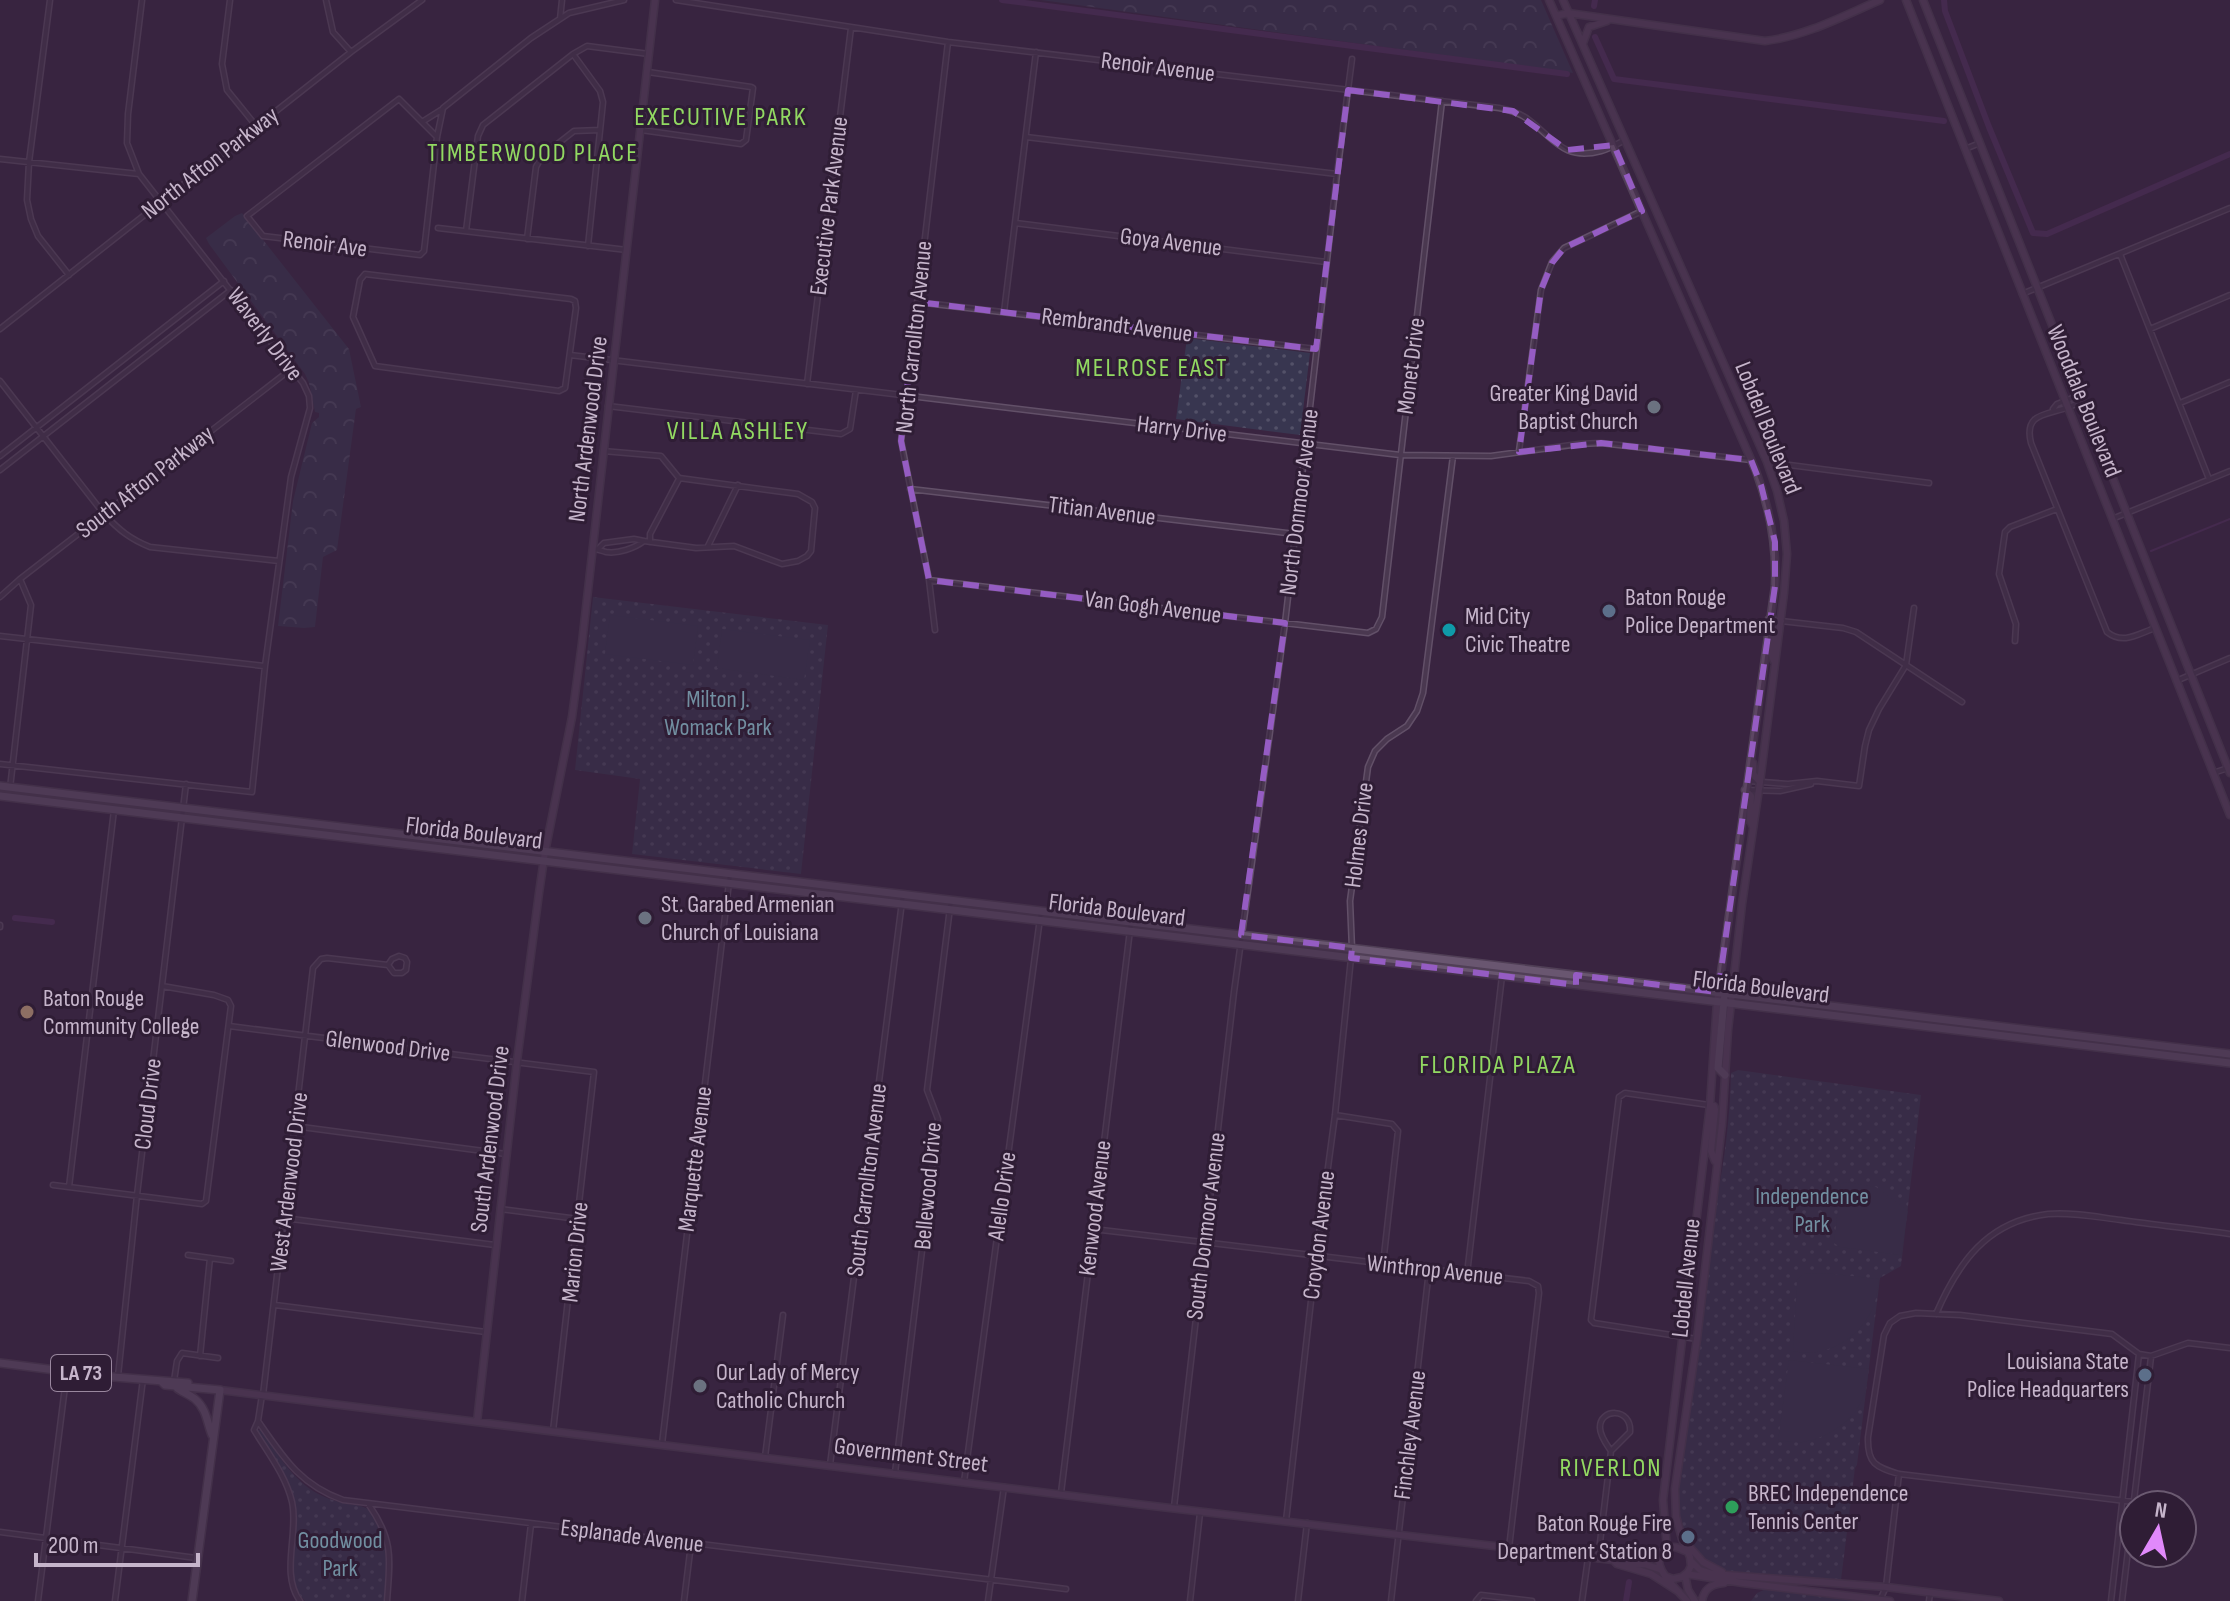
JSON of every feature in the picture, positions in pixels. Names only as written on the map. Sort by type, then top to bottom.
[{"type":"main road","name":"North Ardenwood Drive","points":[[544,861],[572,717],[595,548],[603,451],[655,0]]},
{"type":"main road","name":"Lobdell Boulevard","points":[[1549,0],[1751,460],[1766,499],[1775,542],[1775,586],[1745,790],[1725,993]]},
{"type":"main road","name":"Lobdell Boulevard","points":[[1563,0],[1767,462],[1784,521],[1787,554],[1781,621],[1742,904],[1725,993]]},
{"type":"main road","points":[[1556,16],[1568,13],[1765,41],[1806,32],[1880,0]]},
{"type":"main road","name":"Wooddale Boulevard","points":[[1906,0],[2230,815]]},
{"type":"main road","name":"Wooddale Boulevard","points":[[1923,0],[2229,770]]},
{"type":"main road","points":[[1583,43],[1589,27],[1612,19]]},
{"type":"main road","points":[[1702,347],[1714,342]]},
{"type":"main road","points":[[1751,460],[1767,462]]},
{"type":"main road","points":[[1769,619],[1781,621]]},
{"type":"main road","points":[[1769,619],[1774,627],[1771,651],[1775,663]]},
{"type":"main road","points":[[1752,740],[1755,747],[1753,774],[1760,782]]},
{"type":"main road","name":"Florida Boulevard","points":[[0,786],[2230,1054]]},
{"type":"main road","points":[[1745,790],[1751,796],[1750,820],[1753,827]]},
{"type":"main road","points":[[45,801],[47,792]]},
{"type":"main road","name":"Florida Boulevard","points":[[0,796],[2230,1063]]},
{"type":"main road","points":[[424,847],[425,837]]},
{"type":"main road","name":"South Ardenwood Drive","points":[[477,1422],[495,1245],[544,861]]},
{"type":"main road","points":[[788,891],[790,881]]},
{"type":"main road","points":[[1261,947],[1263,943],[1290,941]]},
{"type":"main road","points":[[1576,975],[1576,985]]},
{"type":"main road","points":[[1725,993],[1718,1057],[1718,1068],[1725,1075]]},
{"type":"main road","name":"Lobdell Avenue","points":[[1666,1550],[1663,1500],[1724,1002]]},
{"type":"main road","points":[[1874,1020],[1876,1011]]},
{"type":"main road","points":[[1994,1035],[1996,1025]]},
{"type":"main road","points":[[2082,1045],[2084,1036]]},
{"type":"main road","points":[[2175,1056],[2183,1053],[2208,1056],[2219,1052]]},
{"type":"main road","name":"Lobdell Avenue","points":[[1690,1558],[1676,1516],[1675,1489],[1697,1339],[1725,1075]]},
{"type":"main road","points":[[1710,1105],[1715,1110],[1711,1151],[1717,1165]]},
{"type":"main road","name":"Government Street","points":[[0,1363],[165,1380],[202,1389],[1588,1558],[1613,1560],[1666,1550]]},
{"type":"main road","points":[[175,1384],[179,1391],[203,1407],[209,1421],[209,1434],[213,1437]]},
{"type":"main road","points":[[192,1601],[220,1390]]},
{"type":"main road","points":[[1652,1555],[1666,1538]]},
{"type":"main road","points":[[1682,1539],[1708,1566],[1737,1575]]},
{"type":"main road","points":[[1687,1601],[1663,1573],[1660,1557],[1666,1550],[1678,1547],[1708,1573],[1886,1587],[1999,1601]]},
{"type":"main road","points":[[1663,1573],[1677,1579],[1686,1575],[1690,1569],[1690,1558]]},
{"type":"main road","name":"Government Street","points":[[1613,1560],[1624,1565],[1644,1564],[1663,1573]]},
{"type":"main road","points":[[1624,1565],[1651,1574],[1679,1592]]},
{"type":"main road","points":[[1686,1575],[1890,1601]]},
{"type":"main road","points":[[1686,1575],[1688,1590],[1695,1601]]},
{"type":"main road","points":[[1702,1601],[1708,1588],[1731,1582]]},
{"type":"street","points":[[50,0],[27,200],[38,236],[69,275]]},
{"type":"street","name":"Waverly Drive","points":[[142,0],[127,143],[139,174],[303,383],[310,408],[291,477],[265,666],[252,792],[186,784]]},
{"type":"street","points":[[230,0],[222,64],[227,90],[257,127]]},
{"type":"street","points":[[326,0],[333,32],[351,52]]},
{"type":"street","name":"North Afton Parkway","points":[[0,329],[351,52],[422,0]]},
{"type":"street","points":[[560,19],[562,0]]},
{"type":"street","points":[[421,122],[531,38],[569,13],[624,0]]},
{"type":"street","name":"Renoir Avenue","points":[[676,0],[948,42],[1499,108],[1527,119],[1554,144],[1584,153],[1603,151],[1625,140]]},
{"type":"street","name":"Executive Park Avenue","points":[[807,384],[851,28]]},
{"type":"street","name":"North Carrollton Avenue","points":[[935,630],[929,580],[901,441],[948,42]]},
{"type":"street","points":[[466,231],[478,136],[483,125],[587,46],[650,54]]},
{"type":"street","points":[[1004,312],[1036,52]]},
{"type":"street","points":[[573,54],[600,91],[603,102],[588,246]]},
{"type":"street","name":"North Donmoor Avenue","points":[[1240,945],[1285,623],[1352,59]]},
{"type":"street","points":[[641,130],[741,144],[746,140],[753,97],[753,88],[743,85],[648,72]]},
{"type":"street","name":"Renoir Ave","points":[[437,137],[399,99],[247,216],[263,236],[420,255],[424,251],[443,108]]},
{"type":"street","name":"Monet Drive","points":[[1376,629],[1382,617],[1442,101]]},
{"type":"street","points":[[527,239],[536,167],[542,156],[574,131],[600,130]]},
{"type":"street","points":[[1026,137],[1337,174]]},
{"type":"street","points":[[1965,149],[1980,143]]},
{"type":"street","points":[[0,159],[139,174]]},
{"type":"street","points":[[1631,184],[1642,179]]},
{"type":"street","points":[[2022,294],[2230,208]]},
{"type":"street","points":[[1519,452],[1541,290],[1552,262],[1564,248],[1642,211]]},
{"type":"street","name":"Goya Avenue","points":[[1015,223],[1327,262]]},
{"type":"street","points":[[438,228],[627,250]]},
{"type":"street","points":[[2120,254],[2209,479]]},
{"type":"street","points":[[365,274],[371,274],[568,298],[575,301],[576,308],[570,355],[565,388],[559,391],[379,367],[374,365],[354,324],[360,280],[365,274]]},
{"type":"street","points":[[0,456],[224,281]]},
{"type":"street","points":[[0,470],[231,290]]},
{"type":"street","points":[[2150,329],[2230,295]]},
{"type":"street","name":"Rembrandt Avenue","points":[[917,302],[1316,349]]},
{"type":"street","name":"Harry Drive","points":[[570,355],[1400,455],[1491,456],[1601,443],[1751,460]]},
{"type":"street","name":"South Afton Parkway","points":[[0,597],[291,368]]},
{"type":"street","points":[[0,381],[104,514],[133,540],[150,547],[279,561]]},
{"type":"street","points":[[2180,403],[2230,382]]},
{"type":"street","points":[[608,406],[841,434],[850,429],[856,390]]},
{"type":"street","points":[[2082,398],[2057,404],[2033,421],[2029,435],[2107,632],[2114,638],[2125,639],[2155,628]]},
{"type":"street","points":[[595,548],[604,543],[634,539],[696,548],[734,546],[782,564],[798,561],[811,551],[815,508],[812,502],[798,494],[679,478],[661,456],[603,451]]},
{"type":"street","name":"Holmes Drive","points":[[1352,948],[1350,901],[1368,767],[1375,751],[1407,726],[1417,711],[1423,693],[1453,456]]},
{"type":"street","points":[[1767,462],[1929,483]]},
{"type":"street","points":[[2112,519],[2230,471]]},
{"type":"street","points":[[595,548],[606,552],[635,548],[647,541],[679,478]]},
{"type":"street","points":[[708,546],[738,485]]},
{"type":"street","name":"Titian Avenue","points":[[910,489],[1295,534]]},
{"type":"street","points":[[2015,641],[2017,626],[1999,574],[2005,532],[2010,527],[2057,509]]},
{"type":"street","points":[[10,788],[31,605],[20,579]]},
{"type":"street","name":"Van Gogh Avenue","points":[[929,580],[1368,633],[1376,629]]},
{"type":"street","points":[[1747,781],[1788,784],[1817,781],[1859,786],[1869,730],[1906,665],[1914,608]]},
{"type":"street","points":[[1781,621],[1849,629],[1962,702]]},
{"type":"street","points":[[0,636],[265,666]]},
{"type":"street","points":[[2176,681],[2230,658]]},
{"type":"street","points":[[0,764],[186,784]]},
{"type":"street","points":[[2213,773],[2229,770]]},
{"type":"street","points":[[1745,790],[1793,790],[1817,781]]},
{"type":"street","name":"Cloud Drive","points":[[118,1376],[186,784]]},
{"type":"street","points":[[69,1187],[114,810]]},
{"type":"street","name":"Marquette Avenue","points":[[662,1444],[730,874]]},
{"type":"street","name":"South Carrollton Avenue","points":[[830,1465],[903,894]]},
{"type":"street","name":"Bellewood Drive","points":[[895,1473],[938,1119],[927,1090],[951,900]]},
{"type":"street","name":"Alello Drive","points":[[964,1482],[1041,911]]},
{"type":"street","name":"Kenwood Avenue","points":[[1061,1493],[1131,922]]},
{"type":"street","name":"South Donmoor Avenue","points":[[1174,1507],[1240,945]]},
{"type":"street","name":"Croydon Avenue","points":[[1286,1521],[1352,948]]},
{"type":"street","points":[[397,956],[407,962],[406,970],[402,973],[394,973],[388,965],[397,956]]},
{"type":"street","name":"West Ardenwood Drive","points":[[262,1395],[313,968],[321,959],[327,958],[388,965]]},
{"type":"street","points":[[1467,1274],[1502,976]]},
{"type":"street","points":[[53,1185],[202,1204],[206,1201],[231,1006],[228,1000],[214,995],[162,986]]},
{"type":"street","name":"Glenwood Drive","points":[[229,1026],[594,1072]]},
{"type":"street","name":"Marion Drive","points":[[553,1431],[594,1072]]},
{"type":"street","points":[[1697,1339],[1594,1323],[1591,1320],[1611,1148],[1621,1094],[1710,1105]]},
{"type":"street","points":[[1335,1115],[1392,1124],[1398,1131],[1383,1265]]},
{"type":"street","points":[[294,1126],[506,1154]]},
{"type":"street","points":[[500,1209],[578,1219]]},
{"type":"street","points":[[1936,1314],[1958,1269],[1972,1251],[1998,1231],[2022,1219],[2049,1214],[2079,1215],[2230,1234]]},
{"type":"street","points":[[284,1218],[495,1245]]},
{"type":"street","name":"Winthrop Avenue","points":[[1093,1229],[1529,1281],[1538,1286],[1509,1548]]},
{"type":"street","points":[[188,1255],[231,1261]]},
{"type":"street","points":[[200,1356],[210,1258]]},
{"type":"street","name":"Finchley Avenue","points":[[1391,1601],[1429,1270]]},
{"type":"street","points":[[275,1305],[486,1332]]},
{"type":"street","points":[[2118,1501],[1899,1474],[1882,1469],[1873,1462],[1868,1450],[1868,1437],[1884,1335],[1890,1323],[1900,1316],[1916,1313],[1960,1315],[2112,1334],[2139,1354],[2151,1356],[2188,1343],[2230,1348]]},
{"type":"street","points":[[765,1457],[783,1315]]},
{"type":"street","points":[[175,1384],[177,1361],[182,1353],[218,1358]]},
{"type":"street","points":[[2123,1489],[2139,1354]]},
{"type":"street","points":[[2136,1489],[2151,1356]]},
{"type":"street","points":[[38,1601],[67,1371]]},
{"type":"street","points":[[115,1601],[143,1379]]},
{"type":"street","points":[[262,1395],[254,1430],[279,1469],[292,1499],[291,1579],[300,1601]]},
{"type":"street","points":[[1598,1559],[1611,1451],[1600,1430],[1600,1423],[1612,1413],[1624,1415],[1629,1421],[1630,1432],[1611,1451]]},
{"type":"street","name":"Esplanade Avenue","points":[[258,1421],[306,1482],[329,1495],[369,1505],[1066,1589]]},
{"type":"street","points":[[1880,1600],[1886,1587],[1899,1474]]},
{"type":"street","points":[[988,1601],[1004,1487]]},
{"type":"street","points":[[369,1505],[381,1522],[388,1542],[387,1601]]},
{"type":"street","points":[[1190,1601],[1200,1510]]},
{"type":"street","points":[[1298,1601],[1307,1523]]},
{"type":"street","points":[[522,1601],[531,1524]]},
{"type":"street","points":[[0,1532],[198,1558]]},
{"type":"street","points":[[2111,1601],[2118,1537]]},
{"type":"street","points":[[684,1601],[691,1543]]},
{"type":"street","points":[[1582,1601],[1588,1558]]},
{"type":"street","points":[[2122,1601],[2126,1569]]},
{"type":"street","points":[[1929,1601],[1930,1593]]},
{"type":"street","points":[[1477,1599],[1484,1595],[1532,1601]]},
{"type":"highlighted area","points":[[1348,90],[1513,111],[1567,150],[1614,145],[1642,211],[1564,248],[1552,263],[1541,290],[1519,452],[1601,443],[1751,460],[1761,485],[1775,542],[1775,586],[1718,992],[1576,975],[1576,985],[1351,958],[1352,948],[1241,935],[1285,623],[929,580],[901,441],[917,302],[1316,349]]},
{"type":"green space","points":[[1041,0],[1541,0],[1573,73]]},
{"type":"green space","points":[[242,213],[349,349],[361,407],[356,409],[337,550],[323,557],[315,627],[278,626],[293,501],[312,423],[319,413],[315,412],[305,374],[206,238]]},
{"type":"green space","points":[[1187,338],[1310,353],[1300,435],[1176,419]]},
{"type":"green space","name":"Milton J. Womack Park","points":[[593,597],[828,625],[801,874],[632,854],[640,779],[575,770]]},
{"type":"green space","points":[[610,615],[698,626],[693,665],[605,654]]},
{"type":"green space","points":[[722,629],[810,640],[804,680],[717,668]]},
{"type":"green space","name":"Independence Park","points":[[1738,1070],[1921,1095],[1901,1266],[1880,1278],[1841,1580],[1741,1573],[1717,1568],[1693,1547],[1683,1527],[1678,1506],[1676,1495],[1722,1170],[1731,1073]]},
{"type":"green space","points":[[1846,1182],[1876,1187],[1908,1211],[1901,1255],[1840,1247],[1834,1243],[1841,1184]]},
{"type":"green space","points":[[1804,1273],[1879,1279],[1874,1305],[1861,1327],[1842,1343],[1818,1352],[1793,1351],[1797,1280]]},
{"type":"green space","points":[[1789,1360],[1869,1369],[1866,1389],[1858,1408],[1838,1428],[1821,1437],[1803,1442],[1778,1441]]},
{"type":"green space","name":"Goodwood Park","points":[[258,1430],[290,1471],[313,1491],[334,1501],[364,1507],[375,1516],[381,1526],[387,1551],[385,1601],[305,1601],[294,1580],[295,1516],[292,1494]]},
{"type":"green space","points":[[1766,1589],[1865,1601],[1751,1601],[1757,1593]]},
{"type":"waterway","points":[[1002,0],[1567,74]]},
{"type":"waterway","points":[[1594,6],[1595,0]]},
{"type":"waterway","points":[[1944,0],[1945,11],[1989,127],[2033,233],[2047,234],[2230,154]]},
{"type":"waterway","points":[[1595,37],[1614,79],[1944,121]]},
{"type":"waterway","points":[[2151,551],[2230,519]]},
{"type":"waterway","points":[[15,918],[52,922]]},
{"type":"waterway","points":[[1626,1601],[1629,1582]]},
{"type":"place","name":"Greater King David Baptist Church","points":[[1654,407]]},
{"type":"place","name":"Baton Rouge Police Department","points":[[1609,611]]},
{"type":"place","name":"Mid City Civic Theatre","points":[[1449,630]]},
{"type":"place","name":"St. Garabed Armenian Church of Louisiana","points":[[645,918]]},
{"type":"place","name":"Baton Rouge Community College","points":[[27,1012]]},
{"type":"place","name":"Louisiana State Police Headquarters","points":[[2145,1375]]},
{"type":"place","name":"Our Lady of Mercy Catholic Church","points":[[700,1386]]},
{"type":"place","name":"BREC Independence Tennis Center","points":[[1732,1507]]},
{"type":"place","name":"Baton Rouge Fire Department Station 8","points":[[1688,1537]]},
{"type":"district","name":"EXECUTIVE PARK","points":[[721,117]]},
{"type":"district","name":"TIMBERWOOD PLACE","points":[[533,153]]},
{"type":"district","name":"MELROSE EAST","points":[[1152,368]]},
{"type":"district","name":"VILLA ASHLEY","points":[[738,431]]},
{"type":"district","name":"FLORIDA PLAZA","points":[[1498,1065]]},
{"type":"district","name":"RIVERLON","points":[[1611,1468]]}]
